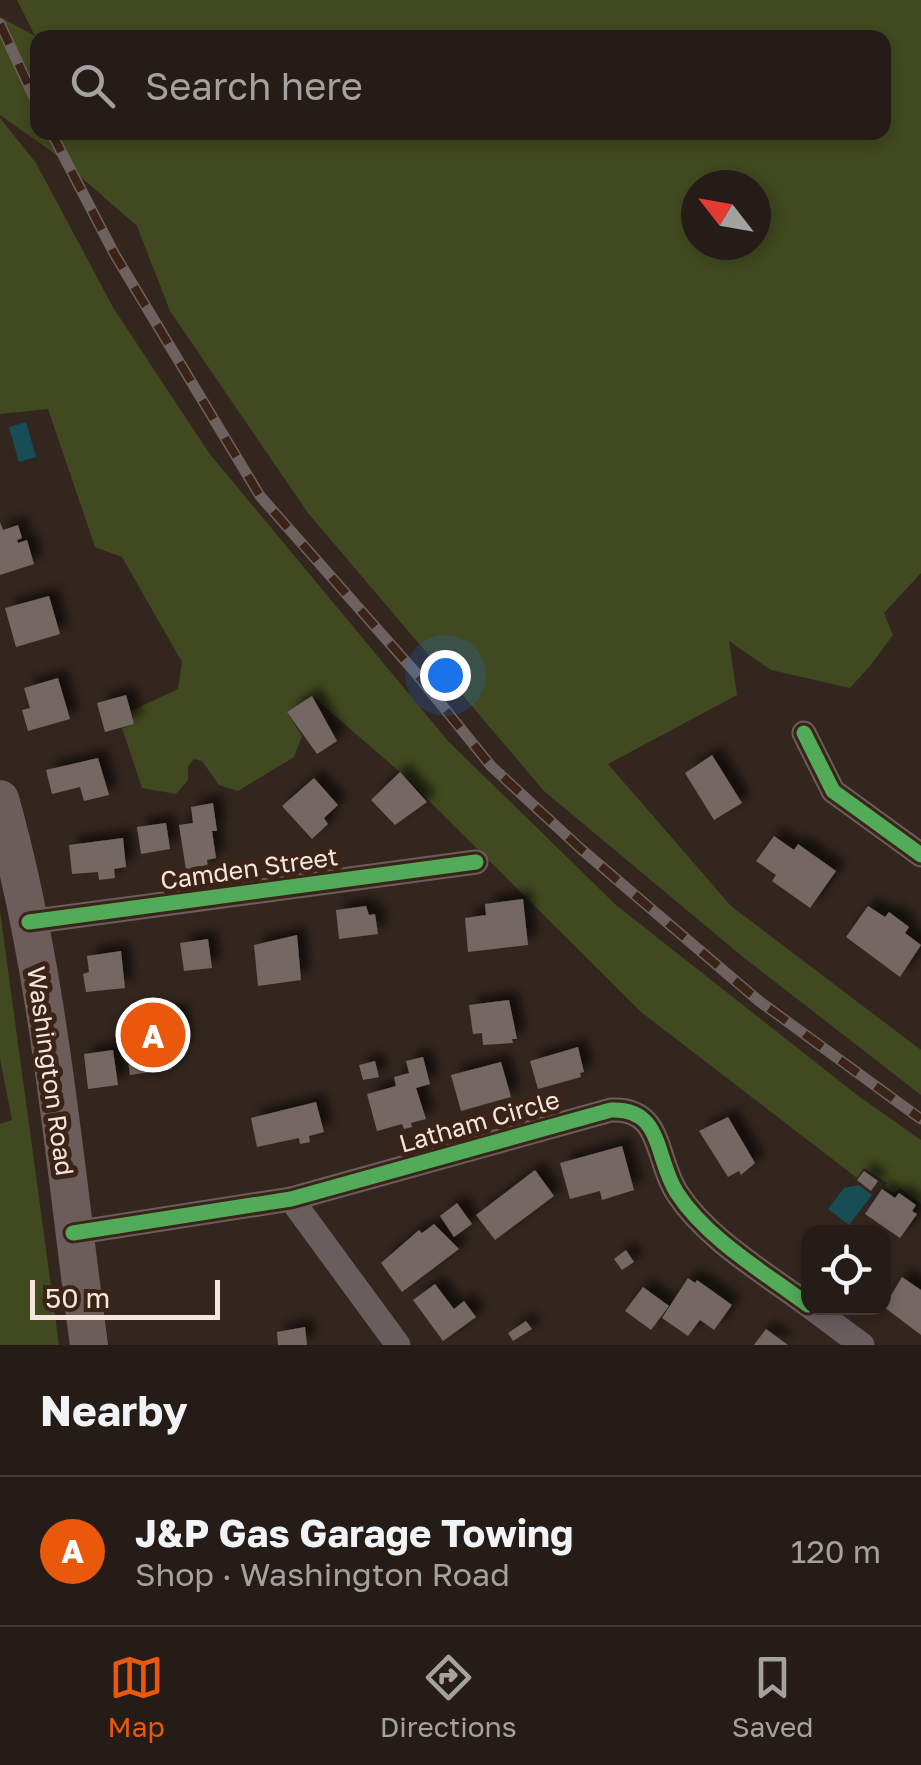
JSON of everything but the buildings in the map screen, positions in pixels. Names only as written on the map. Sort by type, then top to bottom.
[{"type":"main road","name":"Washington Road","points":[[0,800],[29,922],[89,1345]]},
{"type":"street","points":[[804,733],[833,790],[921,855]]},
{"type":"street","name":"Camden Street","points":[[29,922],[476,862]]},
{"type":"street","name":"Latham Circle","points":[[74,1233],[291,1200],[626,1109],[638,1113],[647,1123],[673,1187],[692,1212],[718,1238],[801,1299]]},
{"type":"street","points":[[291,1200],[398,1345]]},
{"type":"street","name":"Latham Circle","points":[[822,1315],[862,1345]]},
{"type":"green space","points":[[17,0],[921,0],[921,573],[884,613],[893,635],[850,688],[771,670],[729,641],[737,695],[608,764],[731,906],[921,1050],[921,1095],[743,957],[544,791],[308,513],[170,311],[137,226],[35,140],[891,140],[891,30],[32,30]]},
{"type":"green space","points":[[0,17],[30,33],[30,136],[0,115]]},
{"type":"green space","points":[[0,118],[36,163],[114,309],[209,453],[448,741],[616,905],[857,1095],[921,1140],[921,1204],[900,1188],[894,1193],[885,1187],[887,1183],[864,1168],[857,1178],[641,1012],[400,772],[312,696],[287,712],[302,736],[294,757],[238,791],[219,785],[202,761],[194,759],[188,766],[188,780],[176,794],[142,788],[122,728],[134,724],[131,711],[178,689],[182,662],[122,557],[95,547],[48,409],[0,414]]},
{"type":"green space","points":[[0,911],[59,1345],[0,1345],[0,1124],[12,1120],[0,1059]]},
{"type":"water","points":[[26,422],[36,457],[19,462],[9,427]]},
{"type":"water","points":[[859,1185],[872,1195],[849,1225],[828,1209],[844,1188]]},
{"type":"railway","points":[[0,24],[30,89]]},
{"type":"railway","points":[[55,140],[115,255],[260,496],[415,672],[491,766],[581,849],[759,1001],[921,1119]]},
{"type":"cycle path","points":[[804,733],[833,791],[921,855]]},
{"type":"cycle path","points":[[29,922],[476,862]]},
{"type":"cycle path","points":[[73,1233],[291,1199],[611,1110],[628,1111],[649,1126],[677,1193],[704,1226],[801,1300]]},
{"type":"place","name":"J&P Gas Garage Towing","points":[[153,1035]]}]
